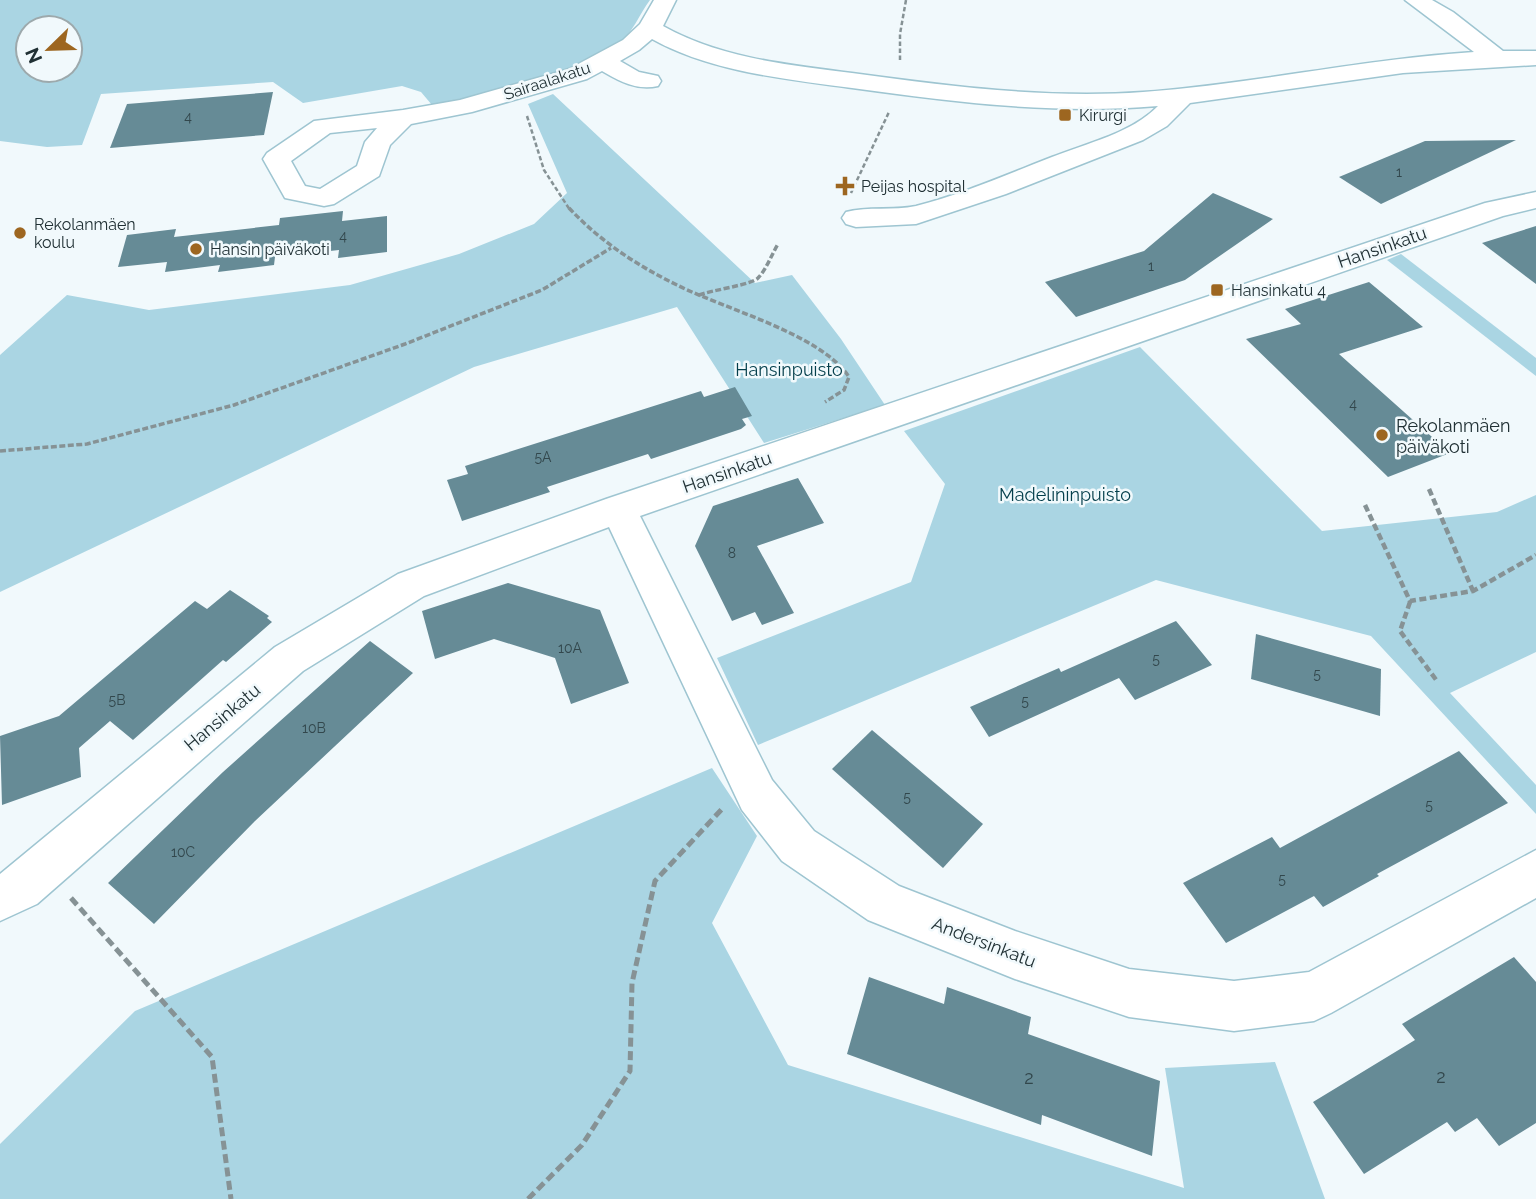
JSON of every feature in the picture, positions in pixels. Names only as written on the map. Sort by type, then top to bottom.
[{"type":"street","name":"Sairaalakatu","points":[[402,118],[463,107],[578,74],[604,62],[650,28],[665,0]]},
{"type":"street","points":[[1416,0],[1446,18],[1495,57]]},
{"type":"street","points":[[650,28],[667,39],[726,58],[805,74],[899,88],[1064,100],[1182,96],[1386,67],[1495,57],[1536,58]]},
{"type":"street","points":[[604,62],[632,78],[649,81]]},
{"type":"street","points":[[856,218],[916,215],[996,188],[1134,134],[1158,121],[1182,96]]},
{"type":"street","name":"Hansinkatu","points":[[0,898],[21,888],[289,659],[411,585],[619,509],[1494,208],[1536,200]]},
{"type":"street","name":"Andersinkatu","points":[[619,509],[757,795],[798,846],[884,904],[1015,956],[1129,992],[1234,1006],[1314,996],[1536,873]]},
{"type":"path","points":[[518,92],[546,177],[576,218],[611,248],[699,296],[810,343],[842,363],[849,377],[846,386],[839,394],[818,406]]},
{"type":"path","points":[[699,296],[722,287],[743,285],[758,278],[778,244]]},
{"type":"path","points":[[0,451],[87,444],[234,405],[405,344],[542,290],[611,248]]},
{"type":"path","points":[[1429,489],[1473,591]]},
{"type":"path","points":[[1365,505],[1410,601],[1400,631],[1437,681]]},
{"type":"path","points":[[1410,601],[1473,591],[1536,555]]},
{"type":"path","points":[[528,1199],[582,1145],[630,1071],[632,983],[655,881],[721,809],[757,795]]},
{"type":"path","points":[[45,868],[212,1057],[231,1199]]},
{"type":"green space","points":[[0,0],[650,0],[624,40],[602,55],[529,83],[477,96],[432,105],[421,92],[402,86],[303,103],[273,82],[101,94],[82,145],[47,147],[0,141]]},
{"type":"green space","name":"Hansinpuisto","points":[[553,94],[755,283],[792,275],[841,339],[885,405],[764,443],[677,307],[474,367],[0,592],[0,355],[67,295],[149,310],[350,285],[459,254],[534,224],[567,193],[528,104]]},
{"type":"green space","points":[[1401,254],[1536,358],[1536,376],[1387,260]]},
{"type":"green space","name":"Madelininpuisto","points":[[1140,347],[1322,531],[1497,512],[1536,495],[1536,652],[1450,693],[1536,785],[1536,814],[1371,636],[1156,580],[758,745],[717,658],[911,582],[945,484],[904,431]]},
{"type":"green space","points":[[712,768],[757,836],[712,923],[788,1065],[1184,1188],[1165,1068],[1275,1062],[1325,1199],[0,1199],[0,1144],[135,1011]]},
{"type":"building","points":[[273,92],[264,135],[110,148],[127,104]]},
{"type":"building","points":[[1516,140],[1381,204],[1339,177],[1425,141]]},
{"type":"building","points":[[1213,193],[1273,219],[1185,280],[1076,317],[1045,282],[1144,251]]},
{"type":"building","points":[[343,211],[342,221],[387,216],[387,252],[338,258],[339,250],[275,257],[274,265],[218,272],[220,265],[165,272],[167,262],[118,267],[127,235],[176,229],[174,237],[279,225],[280,218]]},
{"type":"building","points":[[1536,226],[1536,284],[1482,243]]},
{"type":"building","points":[[1369,282],[1423,327],[1339,354],[1450,453],[1388,477],[1246,339],[1301,324],[1285,309]]},
{"type":"building","points":[[735,387],[752,416],[742,419],[746,425],[741,429],[651,459],[648,454],[547,487],[550,492],[462,521],[447,480],[468,474],[465,466],[701,391],[704,397]]},
{"type":"building","points":[[798,478],[824,523],[757,546],[794,613],[762,625],[755,612],[732,621],[695,546],[713,506]]},
{"type":"building","points":[[508,583],[600,610],[629,683],[571,704],[555,658],[494,639],[435,659],[422,611]]},
{"type":"building","points":[[230,590],[269,616],[267,618],[272,622],[226,662],[223,660],[133,740],[110,721],[79,748],[81,777],[2,805],[0,736],[59,716],[195,601],[207,609]]},
{"type":"building","points":[[1176,621],[1212,665],[1135,700],[1119,678],[989,737],[970,707],[1059,668],[1061,672]]},
{"type":"building","points":[[1256,634],[1381,669],[1380,716],[1251,679]]},
{"type":"building","points":[[370,641],[413,673],[255,821],[154,924],[108,883],[223,772]]},
{"type":"building","points":[[872,730],[983,824],[943,868],[832,769]]},
{"type":"building","points":[[1459,751],[1508,803],[1377,874],[1379,876],[1323,907],[1314,896],[1226,943],[1183,883],[1272,837],[1280,848]]},
{"type":"building","points":[[1514,957],[1536,982],[1536,1123],[1499,1146],[1477,1118],[1455,1132],[1447,1122],[1364,1174],[1313,1102],[1415,1040],[1402,1024]]},
{"type":"building","points":[[869,977],[944,1004],[947,987],[1031,1017],[1028,1034],[1160,1081],[1152,1156],[1042,1115],[1041,1125],[847,1054]]},
{"type":"place","name":"Kirurgi","points":[[1065,115]]},
{"type":"place","name":"Peijas hospital","points":[[845,186]]},
{"type":"place","name":"Rekolanmäen koulu","points":[[20,233]]},
{"type":"place","name":"Hansin päiväkoti","points":[[196,249]]},
{"type":"place","name":"Hansinkatu 4","points":[[1217,290]]},
{"type":"place","name":"Rekolanmäen päiväkoti","points":[[1382,435]]}]
